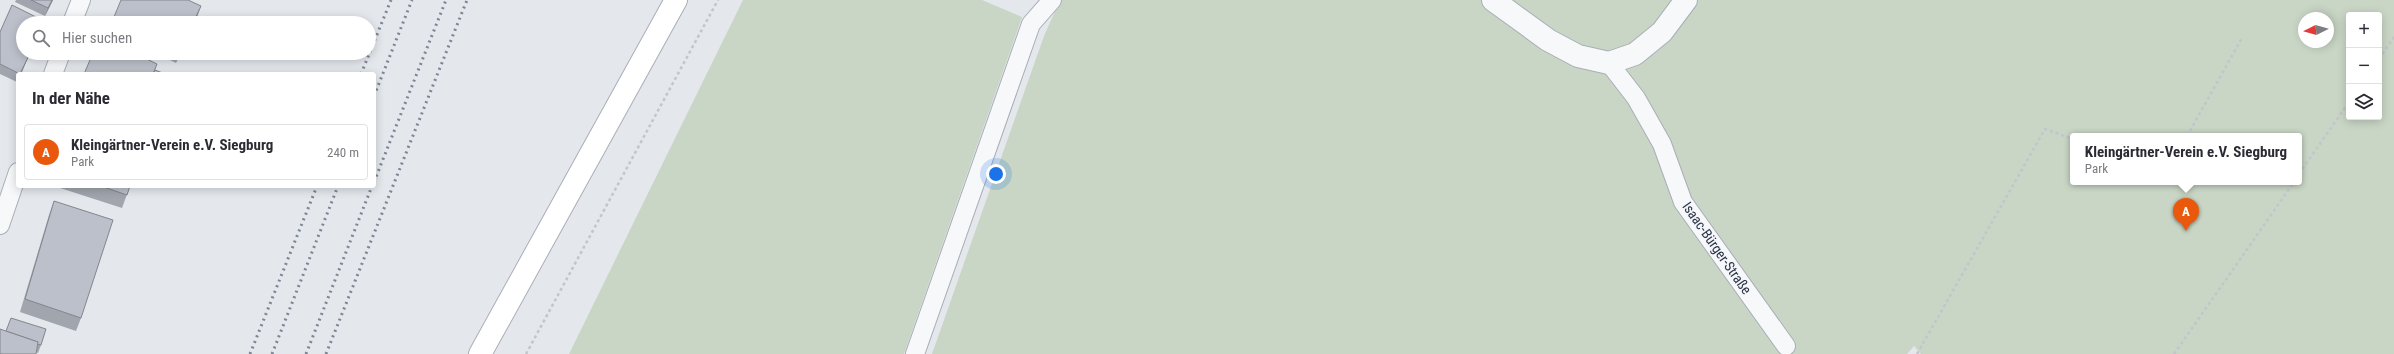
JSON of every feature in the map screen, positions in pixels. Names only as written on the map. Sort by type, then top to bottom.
[{"type":"main road","points":[[480,354],[676,0]]},
{"type":"street","points":[[1493,0],[1554,44],[1578,56],[1608,63],[1635,54],[1662,32],[1686,0]]},
{"type":"lane","points":[[75,16],[81,0]]},
{"type":"lane","points":[[915,354],[1032,24],[1052,0]]},
{"type":"lane","points":[[54,72],[58,60]]},
{"type":"lane","name":"Isaac-Bürger-Straße","points":[[1608,63],[1636,98],[1662,144],[1682,202],[1786,346]]},
{"type":"lane","points":[[0,225],[16,178]]},
{"type":"path","points":[[526,354],[718,0]]},
{"type":"path","points":[[2382,55],[2394,37]]},
{"type":"path","points":[[2189,133],[2242,38]]},
{"type":"path","points":[[2302,170],[2346,106]]},
{"type":"path","points":[[1917,354],[2045,129],[2070,138]]},
{"type":"path","points":[[2174,354],[2292,185]]},
{"type":"green space","points":[[743,0],[982,0],[1022,17],[904,354],[569,354]]},
{"type":"green space","points":[[1060,0],[2394,0],[2394,354],[1921,354],[1914,346],[1907,354],[932,354],[1044,36]]},
{"type":"building","points":[[31,0],[52,0],[48,8]]},
{"type":"building","points":[[121,0],[188,0],[201,6],[196,16],[114,16]]},
{"type":"building","points":[[12,5],[34,16],[16,16],[16,60],[27,60],[21,72],[16,72],[0,64],[0,32]]},
{"type":"building","points":[[90,60],[149,60],[157,64],[154,72],[85,72]]},
{"type":"building","points":[[107,188],[129,188],[127,195]]},
{"type":"building","points":[[54,201],[113,220],[81,318],[25,299]]},
{"type":"building","points":[[11,318],[46,329],[41,345],[37,344],[38,342],[6,331]]},
{"type":"building","points":[[0,329],[38,342],[36,354],[0,354]]},
{"type":"railway","points":[[376,37],[391,0]]},
{"type":"railway","points":[[376,91],[412,0]]},
{"type":"railway","points":[[376,177],[446,0]]},
{"type":"railway","points":[[326,354],[467,0]]},
{"type":"railway","points":[[362,72],[367,60]]},
{"type":"railway","points":[[250,354],[316,188]]},
{"type":"railway","points":[[272,354],[337,188]]},
{"type":"railway","points":[[306,354],[371,188]]},
{"type":"place","name":"Kleingärtner-Verein e.V. Siegburg","points":[[2186,231]]}]
